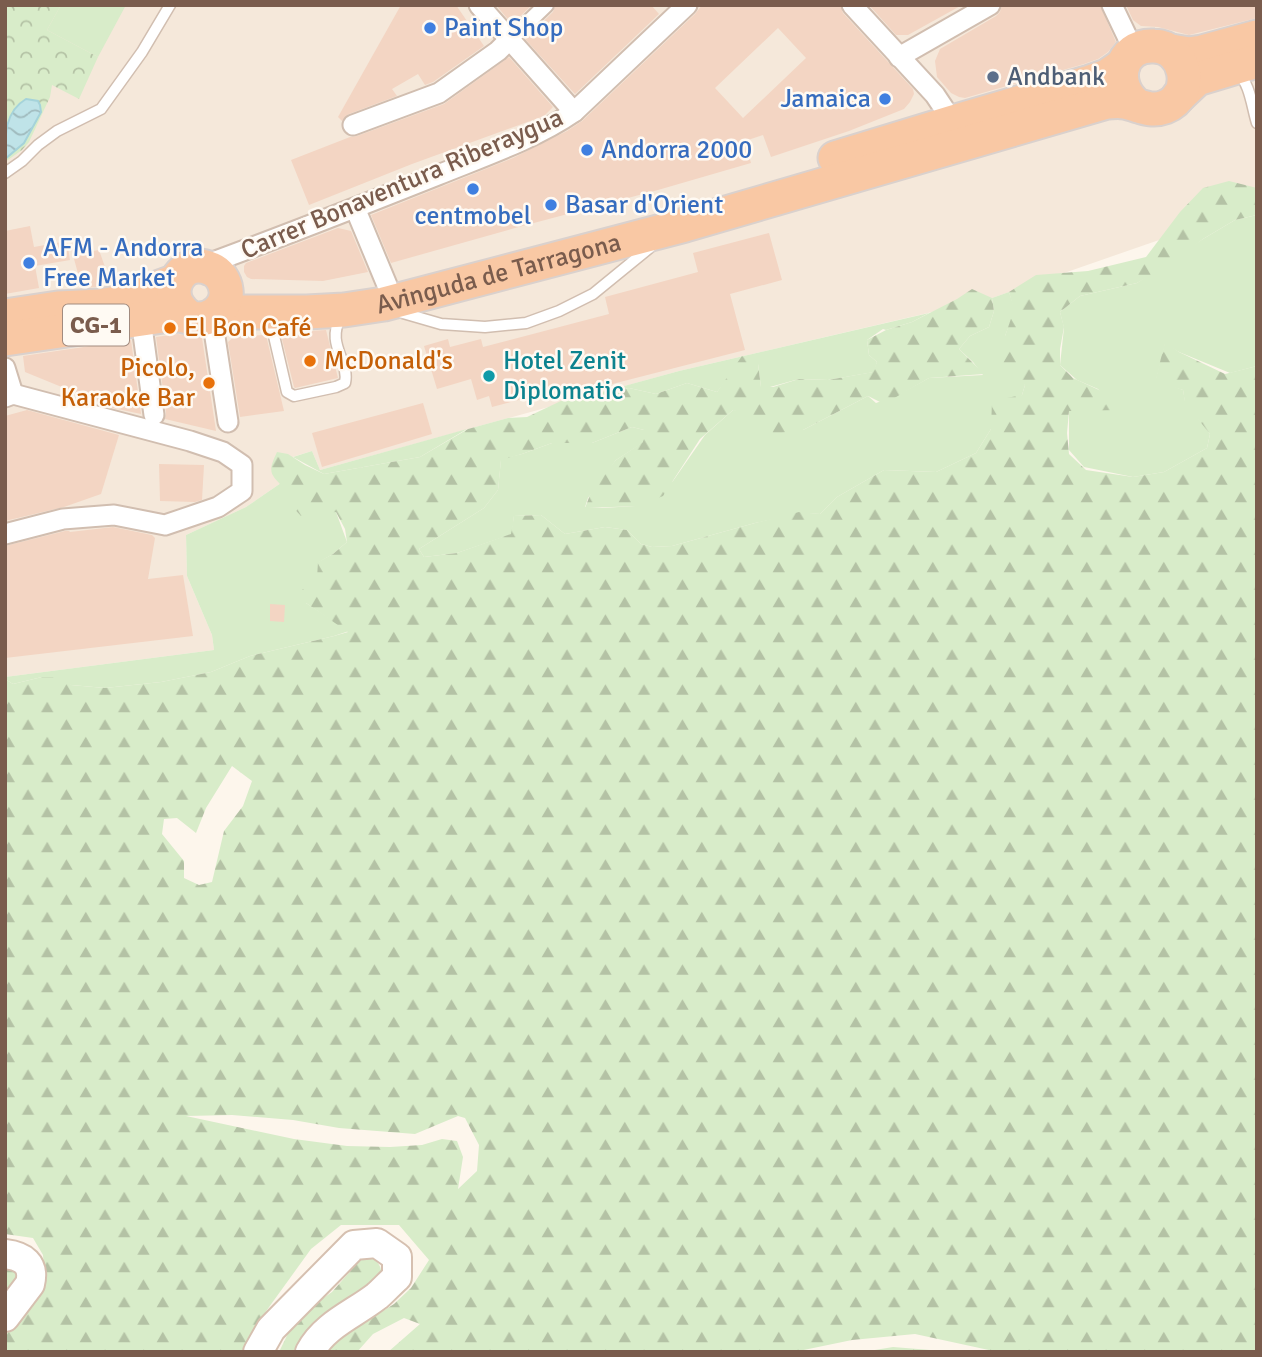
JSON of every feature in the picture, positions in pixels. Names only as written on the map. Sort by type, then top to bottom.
[{"type":"highway","name":"CG-1","points":[[1128,58],[1141,48],[1156,46],[1189,54],[1257,37]]},
{"type":"highway","points":[[1171,51],[1180,60],[1184,72],[1184,85],[1178,97]]},
{"type":"highway","points":[[1128,58],[1121,81],[1122,89],[1131,102],[1138,106]]},
{"type":"highway","name":"Avinguda de Tarragona","points":[[5,316],[58,308],[85,308],[243,293],[375,299],[1090,82],[1107,76],[1128,58]]},
{"type":"highway","name":"CG-1","points":[[1138,106],[1156,110],[1166,107],[1197,79],[1242,65]]},
{"type":"highway","name":"Avinguda de Tarragona","points":[[5,339],[177,315],[204,296],[271,312],[307,312],[375,299],[685,225],[1107,102],[1138,106]]},
{"type":"main road","points":[[258,1352],[271,1329],[354,1245],[377,1243],[397,1256],[397,1277],[376,1296],[331,1328],[316,1341],[310,1352]]},
{"type":"main road","points":[[5,1254],[24,1259],[32,1277],[30,1284],[5,1317]]},
{"type":"street","points":[[479,5],[513,36],[574,112]]},
{"type":"street","points":[[354,125],[439,93],[498,51],[546,5]]},
{"type":"street","points":[[852,5],[935,95],[953,122]]},
{"type":"street","points":[[899,57],[990,5]]},
{"type":"street","points":[[1112,5],[1128,58]]},
{"type":"street","name":"Carrer Bonaventura Riberaygua","points":[[204,296],[355,208],[557,124],[574,112],[676,9]]},
{"type":"street","points":[[355,208],[375,299]]},
{"type":"street","points":[[204,296],[213,324],[228,422]]},
{"type":"street","points":[[141,319],[154,415]]},
{"type":"street","points":[[5,368],[9,395],[190,441],[223,452],[243,465],[242,491],[218,507],[165,525],[114,515],[63,519],[5,534]]},
{"type":"lane","points":[[5,173],[57,131],[101,109],[142,52],[170,5]]},
{"type":"lane","points":[[1242,65],[1235,70],[1241,75],[1257,123]]},
{"type":"lane","points":[[271,312],[288,392],[294,396],[345,383],[346,376],[337,347],[337,324],[341,317],[375,299],[406,315],[441,324],[485,327],[526,323],[593,294],[650,247],[685,225]]},
{"type":"shaded area","points":[[5,5],[1257,5],[1257,206],[992,298],[679,371],[320,470],[312,451],[276,462],[281,483],[246,507],[186,535],[187,576],[212,635],[214,650],[5,677]]},
{"type":"green space","points":[[5,5],[61,5],[47,30],[98,57],[79,99],[52,85],[50,97],[29,142],[5,162]]},
{"type":"green space","points":[[61,5],[126,5],[98,57],[47,30]]},
{"type":"green space","points":[[1229,181],[1257,188],[1257,215],[1235,220],[1203,239],[1172,263],[1137,283],[1080,296],[1060,312],[1064,327],[1060,365],[1073,378],[1110,395],[1118,410],[1069,411],[1069,454],[1086,470],[1133,477],[1164,472],[1207,448],[1210,434],[1185,403],[1183,390],[1155,382],[1165,342],[1179,352],[1225,374],[1257,366],[1257,1352],[998,1352],[915,1334],[852,1340],[794,1352],[388,1352],[420,1324],[404,1318],[373,1334],[357,1352],[324,1352],[330,1345],[394,1304],[411,1288],[429,1260],[399,1225],[341,1225],[311,1249],[259,1321],[243,1352],[5,1352],[5,1336],[45,1281],[43,1255],[33,1238],[5,1234],[5,679],[13,684],[42,677],[66,677],[71,685],[105,688],[161,682],[211,672],[250,656],[348,632],[306,603],[302,590],[317,578],[318,562],[347,542],[345,529],[336,512],[301,516],[287,501],[286,490],[276,480],[271,469],[277,452],[288,454],[324,474],[420,457],[468,429],[508,418],[527,417],[563,400],[629,388],[656,394],[687,383],[717,392],[742,356],[758,364],[761,387],[773,387],[799,379],[828,380],[873,372],[877,362],[869,355],[867,340],[886,330],[912,322],[972,289],[992,298],[994,311],[989,327],[970,336],[959,349],[984,374],[929,378],[884,404],[868,396],[803,430],[774,434],[751,415],[733,410],[700,439],[663,496],[639,506],[585,508],[593,487],[616,460],[643,442],[644,430],[632,427],[592,443],[552,443],[501,460],[498,490],[484,508],[419,549],[424,557],[457,553],[511,534],[514,516],[541,515],[565,534],[605,527],[627,530],[641,544],[652,547],[672,546],[799,512],[820,514],[837,497],[884,470],[936,472],[976,453],[991,429],[992,401],[1022,395],[1025,385],[1001,365],[1005,336],[1014,310],[1009,292],[1036,275],[1088,271],[1146,257],[1180,212],[1203,188]],"holes":[[[232,766],[252,781],[243,806],[224,831],[212,882],[199,885],[184,878],[184,861],[162,834],[164,819],[177,818],[196,833],[206,808]],[[232,1115],[415,1134],[458,1116],[465,1118],[479,1145],[477,1171],[458,1189],[463,1157],[457,1141],[442,1139],[422,1145],[390,1147],[347,1146],[294,1139],[186,1116]]]},
{"type":"green space","points":[[1257,215],[1257,366],[1230,373],[1165,344],[1156,380],[1183,390],[1185,401],[1210,434],[1207,448],[1164,472],[1133,477],[1084,467],[1069,450],[1069,410],[1117,410],[1098,389],[1077,380],[1060,365],[1064,328],[1060,312],[1080,296],[1137,283],[1235,220]]},
{"type":"green space","points":[[1009,292],[1015,310],[1005,336],[1025,385],[1022,395],[991,429],[976,453],[936,472],[884,470],[837,497],[820,514],[803,513],[755,523],[672,546],[652,547],[641,544],[627,530],[605,527],[565,534],[541,515],[514,516],[512,534],[457,553],[424,557],[419,549],[484,508],[498,490],[501,459],[552,443],[592,443],[632,427],[644,430],[644,442],[616,460],[588,498],[585,507],[635,506],[673,481],[705,435],[733,410],[752,411],[803,430],[868,396],[876,403],[898,395],[929,378],[983,375],[959,349],[970,336],[989,327],[994,311],[992,298]]},
{"type":"green space","points":[[929,313],[912,322],[883,329],[867,340],[869,355],[877,362],[874,372],[828,380],[799,379],[761,387],[758,364],[725,382],[717,392],[687,383],[656,394],[629,388],[584,397],[679,371]]},
{"type":"green space","points":[[467,429],[420,457],[324,474],[293,457],[312,451],[320,470]]},
{"type":"green space","points":[[281,483],[336,512],[347,542],[319,562],[320,577],[306,603],[349,631],[250,656],[211,672],[161,682],[105,688],[71,685],[42,677],[13,684],[5,679],[214,650],[212,635],[187,576],[186,535],[246,507]]},
{"type":"green space","points":[[374,1257],[381,1273],[373,1286],[316,1323],[307,1334],[299,1352],[279,1352],[296,1317],[332,1292],[361,1259]]},
{"type":"green space","points":[[5,1266],[19,1271],[18,1281],[5,1297]]},
{"type":"green space","points":[[893,1347],[955,1352],[863,1352]]},
{"type":"water","points":[[26,99],[38,101],[41,112],[24,143],[5,159],[7,126],[13,111]]},
{"type":"building","name":"Paint Shop","points":[[401,5],[456,5],[484,46],[433,82],[425,85],[418,74],[392,89],[397,96],[349,114],[342,121],[338,117]]},
{"type":"building","points":[[496,5],[532,5],[512,24]]},
{"type":"building","points":[[555,5],[651,5],[659,14],[575,94],[525,39],[553,12]]},
{"type":"building","points":[[702,5],[840,5],[843,13],[913,89],[914,94],[904,109],[771,157],[763,135],[745,141],[751,163],[391,263],[371,215],[513,158],[567,131],[582,121]],"holes":[[[778,28],[806,58],[743,118],[715,88]]]},
{"type":"building","points":[[869,5],[962,5],[908,35],[896,35]]},
{"type":"building","points":[[1002,5],[1100,5],[1116,42],[1098,59],[1084,64],[965,98],[951,93],[937,77],[935,61],[940,49],[996,16]]},
{"type":"building","points":[[1126,5],[1257,5],[1257,18],[1189,35],[1158,27],[1141,26],[1133,20]]},
{"type":"building","points":[[509,57],[553,107],[544,116],[309,205],[291,160],[444,104]]},
{"type":"building","name":"AFM - Andorra Free Market","points":[[30,226],[34,247],[67,241],[70,260],[35,266],[39,288],[5,294],[5,231]]},
{"type":"building","points":[[338,228],[351,231],[368,272],[323,281],[251,279],[244,272],[246,263]]},
{"type":"building","points":[[769,233],[782,280],[730,294],[745,350],[577,393],[575,385],[492,407],[489,396],[477,400],[471,379],[437,389],[424,346],[448,339],[450,347],[481,339],[483,347],[609,314],[605,297],[698,272],[693,253]]},
{"type":"building","points":[[81,244],[93,251],[99,250],[110,281],[102,282],[97,287],[82,288],[71,248]]},
{"type":"building","name":"McDonald's","points":[[326,330],[338,378],[295,388],[282,339]]},
{"type":"building","points":[[178,334],[202,338],[216,431],[165,419],[156,337]]},
{"type":"building","points":[[266,335],[284,411],[240,417],[228,342],[235,336]]},
{"type":"building","points":[[131,340],[141,414],[113,408],[25,372],[23,356]]},
{"type":"building","points":[[423,403],[432,434],[322,467],[312,433]]},
{"type":"building","points":[[27,410],[119,435],[101,494],[64,507],[5,521],[5,416]]},
{"type":"building","points":[[159,464],[204,465],[202,500],[160,501]]},
{"type":"building","points":[[113,527],[152,535],[155,538],[148,579],[183,575],[193,636],[5,658],[5,546],[65,531]]},
{"type":"building","points":[[270,604],[285,605],[284,622],[270,621]]},
{"type":"place","name":"Paint Shop","points":[[430,28]]},
{"type":"place","name":"Andbank","points":[[993,77]]},
{"type":"place","name":"Jamaica","points":[[885,99]]},
{"type":"place","name":"Andorra 2000","points":[[587,150]]},
{"type":"place","name":"centmobel","points":[[473,189]]},
{"type":"place","name":"Basar d'Orient","points":[[551,205]]},
{"type":"place","name":"AFM - Andorra Free Market","points":[[29,263]]},
{"type":"place","name":"El Bon Café","points":[[170,328]]},
{"type":"place","name":"McDonald's","points":[[310,361]]},
{"type":"place","name":"Hotel Zenit Diplomatic","points":[[489,376]]},
{"type":"place","name":"Picolo, Karaoke Bar","points":[[209,383]]}]
